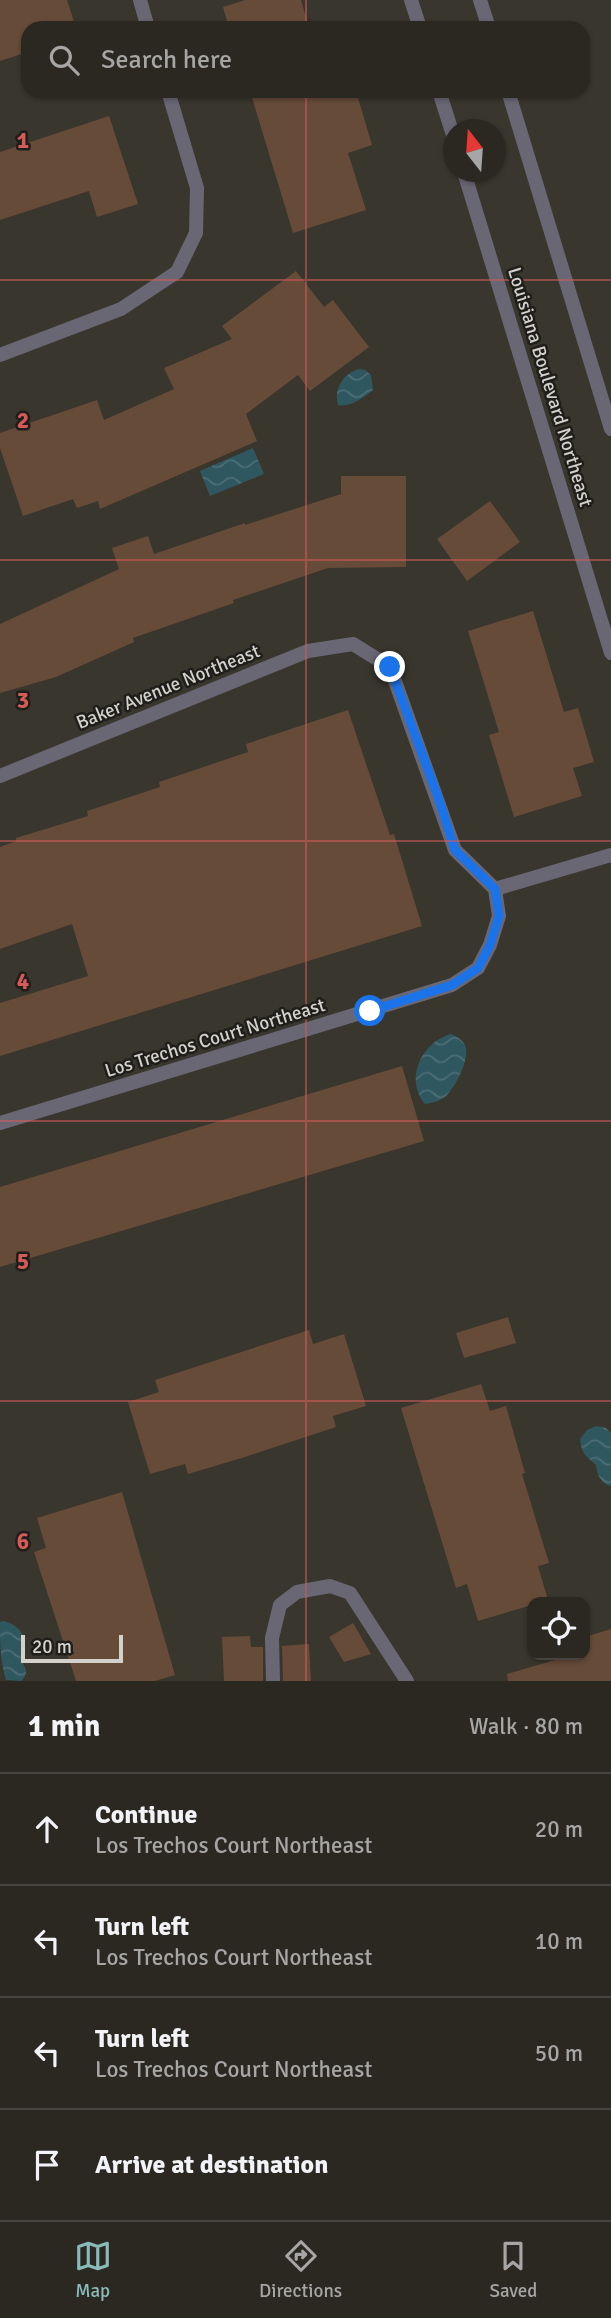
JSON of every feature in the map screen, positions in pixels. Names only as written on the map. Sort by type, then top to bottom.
[{"type":"street","points":[[140,0],[146,21]]},
{"type":"street","points":[[411,0],[418,21]]},
{"type":"street","points":[[480,0],[487,21]]},
{"type":"street","points":[[0,355],[121,309],[177,272],[196,233],[198,188],[170,98]]},
{"type":"street","points":[[441,98],[447,119]]},
{"type":"street","points":[[510,98],[611,429]]},
{"type":"street","name":"Louisiana Boulevard Northeast","points":[[467,182],[611,653]]},
{"type":"street","name":"Baker Avenue Northeast","points":[[0,776],[308,651],[353,644],[390,667],[455,850],[495,889]]},
{"type":"street","points":[[495,889],[611,855]]},
{"type":"street","name":"Los Trechos Court Northeast","points":[[0,1123],[452,985],[478,968],[490,945],[499,916],[495,889]]},
{"type":"street","points":[[273,1681],[272,1638],[280,1605],[297,1592],[330,1586],[350,1593],[407,1681]]},
{"type":"water","points":[[360,369],[371,375],[373,390],[352,403],[338,405],[337,393],[341,382]]},
{"type":"water","points":[[253,448],[264,474],[210,496],[200,471]]},
{"type":"water","points":[[451,1034],[465,1046],[463,1068],[446,1096],[425,1104],[416,1083],[419,1062],[432,1045]]},
{"type":"water","points":[[596,1426],[606,1428],[611,1433],[611,1486],[602,1481],[596,1465],[582,1448],[580,1439],[587,1430]]},
{"type":"water","points":[[0,1622],[15,1626],[23,1635],[21,1655],[26,1673],[22,1681],[6,1680],[0,1644]]},
{"type":"building","points":[[0,0],[67,0],[74,21],[21,21],[21,54],[0,61]]},
{"type":"building","points":[[245,0],[301,0],[307,21],[227,21],[223,7]]},
{"type":"building","points":[[252,98],[358,98],[372,145],[348,153],[366,210],[293,233]]},
{"type":"building","points":[[109,116],[138,204],[97,217],[89,191],[0,220],[0,152]]},
{"type":"building","points":[[296,271],[324,307],[333,300],[369,347],[310,391],[298,375],[246,414],[257,441],[100,509],[98,501],[77,508],[73,499],[23,516],[0,448],[0,433],[97,400],[104,420],[174,389],[164,368],[232,339],[222,326]]},
{"type":"building","points":[[341,476],[406,476],[406,567],[328,568],[133,638],[134,642],[56,677],[0,693],[0,624],[119,569],[112,548],[148,536],[154,554],[341,494]]},
{"type":"building","points":[[490,501],[520,542],[467,581],[437,539]]},
{"type":"building","points":[[533,611],[564,712],[578,708],[594,762],[573,768],[582,796],[514,817],[489,735],[499,732],[468,631]]},
{"type":"building","points":[[348,710],[390,835],[394,834],[422,926],[0,1056],[0,1003],[88,976],[72,924],[0,949],[0,847],[16,841],[16,838],[88,816],[87,811],[160,787],[159,782],[248,752],[246,744]]},
{"type":"building","points":[[402,1066],[424,1141],[0,1267],[0,1187]]},
{"type":"building","points":[[508,1317],[516,1343],[464,1358],[456,1333]]},
{"type":"building","points":[[309,1330],[313,1344],[344,1334],[366,1406],[333,1416],[336,1427],[245,1457],[188,1474],[185,1464],[150,1474],[128,1402],[159,1392],[155,1380]]},
{"type":"building","points":[[481,1384],[490,1411],[506,1406],[525,1473],[522,1474],[549,1563],[538,1566],[547,1597],[527,1597],[527,1606],[478,1621],[467,1584],[456,1588],[401,1408]]},
{"type":"building","points":[[122,1492],[175,1675],[155,1681],[76,1681],[34,1552],[46,1548],[37,1518]]},
{"type":"building","points":[[353,1623],[371,1654],[344,1662],[329,1637]]},
{"type":"building","points":[[611,1629],[611,1681],[508,1681],[507,1674],[555,1660],[590,1660],[590,1635]]},
{"type":"building","points":[[250,1636],[251,1647],[263,1647],[263,1681],[224,1681],[222,1637]]},
{"type":"building","points":[[309,1644],[311,1681],[283,1681],[282,1646]]},
{"type":"route","points":[[370,1011],[452,985],[478,968],[490,945],[499,916],[495,889],[455,850],[390,667]]}]
